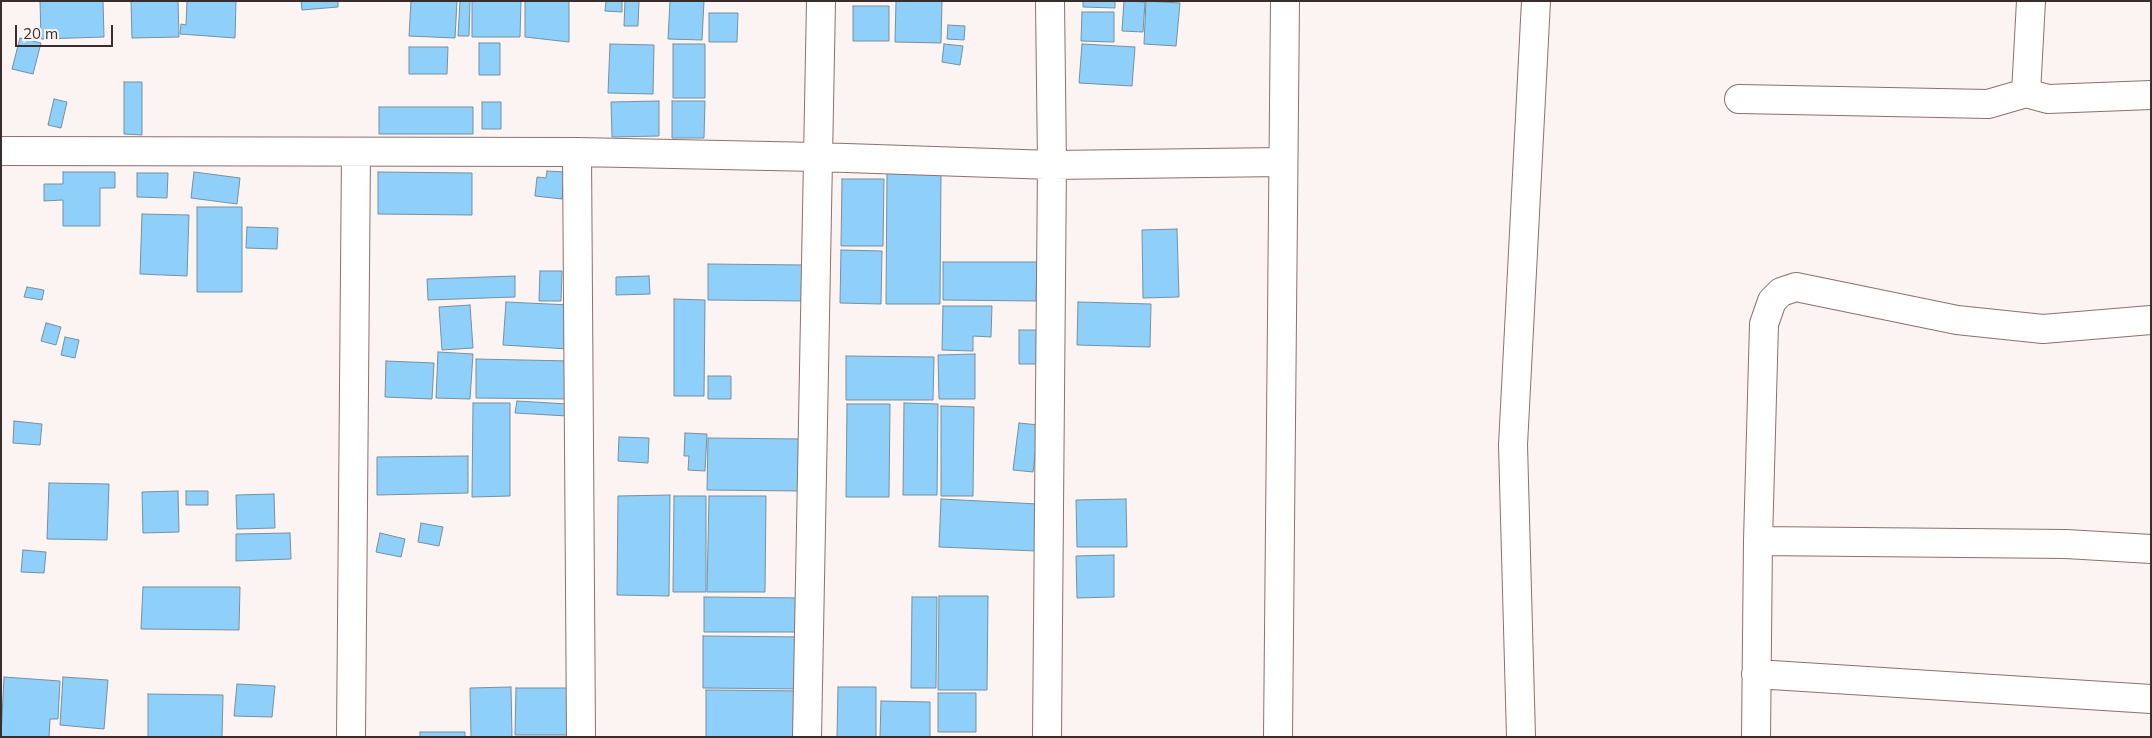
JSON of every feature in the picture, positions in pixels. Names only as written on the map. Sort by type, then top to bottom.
[{"type":"street","points":[[807,737],[821,1]]},
{"type":"street","points":[[1047,737],[1052,165],[1050,1]]},
{"type":"street","points":[[1278,737],[1285,1]]},
{"type":"street","points":[[1521,737],[1513,445],[1536,1]]},
{"type":"street","points":[[2026,93],[2030,1]]},
{"type":"street","points":[[1739,99],[1988,104],[2026,93],[2048,99],[2151,94]]},
{"type":"street","points":[[1,151],[578,152],[817,157],[1052,165],[1282,162]]},
{"type":"street","points":[[578,152],[581,737]]},
{"type":"street","points":[[351,737],[356,153]]},
{"type":"street","points":[[1756,737],[1758,541],[1764,324],[1772,301],[1781,292],[1796,287],[1957,320],[2043,329],[2151,320]]},
{"type":"street","points":[[1758,541],[2066,544],[2151,550]]},
{"type":"street","points":[[1756,674],[2151,699]]},
{"type":"building","points":[[40,1],[103,1],[104,37],[41,39]]},
{"type":"building","points":[[131,1],[178,1],[179,37],[132,38]]},
{"type":"building","points":[[187,1],[236,1],[235,38],[180,34],[181,24],[186,25]]},
{"type":"building","points":[[301,1],[338,1],[338,7],[302,10]]},
{"type":"building","points":[[411,1],[457,1],[455,38],[409,36]]},
{"type":"building","points":[[460,1],[470,1],[469,36],[458,36]]},
{"type":"building","points":[[472,1],[521,1],[520,37],[472,37]]},
{"type":"building","points":[[525,1],[569,1],[569,42],[525,37]]},
{"type":"building","points":[[606,1],[622,1],[622,12],[605,11]]},
{"type":"building","points":[[625,1],[639,1],[638,26],[624,26]]},
{"type":"building","points":[[670,1],[704,1],[702,40],[668,39]]},
{"type":"building","points":[[896,1],[942,1],[941,43],[895,42]]},
{"type":"building","points":[[1083,1],[1115,1],[1115,8],[1083,7]]},
{"type":"building","points":[[1124,1],[1145,2],[1143,32],[1122,31]]},
{"type":"building","points":[[1146,1],[1180,3],[1176,46],[1144,44]]},
{"type":"building","points":[[853,6],[889,6],[889,41],[853,41]]},
{"type":"building","points":[[1082,12],[1114,12],[1114,42],[1081,41]]},
{"type":"building","points":[[709,13],[738,13],[737,42],[709,42]]},
{"type":"building","points":[[948,25],[965,26],[964,40],[947,39]]},
{"type":"building","points":[[20,38],[41,43],[33,74],[12,69]]},
{"type":"building","points":[[479,43],[500,43],[500,75],[479,75]]},
{"type":"building","points":[[610,44],[654,45],[653,94],[608,93]]},
{"type":"building","points":[[673,44],[705,44],[705,98],[673,98]]},
{"type":"building","points":[[944,44],[963,46],[960,65],[942,62]]},
{"type":"building","points":[[1082,44],[1135,47],[1132,86],[1079,83]]},
{"type":"building","points":[[409,47],[448,47],[447,74],[409,74]]},
{"type":"building","points":[[124,82],[142,82],[142,135],[124,134]]},
{"type":"building","points":[[54,99],[67,102],[61,128],[48,125]]},
{"type":"building","points":[[659,101],[659,136],[612,137],[611,102]]},
{"type":"building","points":[[672,101],[705,101],[704,138],[672,138]]},
{"type":"building","points":[[482,102],[501,102],[501,129],[482,129]]},
{"type":"building","points":[[379,107],[473,107],[473,134],[379,134]]},
{"type":"building","points":[[547,171],[565,172],[562,199],[535,196],[537,177],[546,178]]},
{"type":"building","points":[[63,172],[115,172],[115,188],[100,188],[100,226],[63,226],[63,200],[44,201],[44,184],[63,184]]},
{"type":"building","points":[[194,172],[240,178],[237,204],[191,198]]},
{"type":"building","points":[[378,172],[472,173],[472,215],[378,214]]},
{"type":"building","points":[[137,173],[168,173],[167,198],[137,197]]},
{"type":"building","points":[[887,173],[941,174],[940,304],[886,304]]},
{"type":"building","points":[[842,179],[884,179],[883,246],[841,246]]},
{"type":"building","points":[[197,207],[242,207],[242,292],[197,292]]},
{"type":"building","points":[[142,214],[189,215],[187,276],[140,274]]},
{"type":"building","points":[[247,227],[278,228],[277,249],[246,248]]},
{"type":"building","points":[[1177,229],[1179,297],[1143,298],[1142,230]]},
{"type":"building","points":[[841,250],[882,251],[881,304],[840,303]]},
{"type":"building","points":[[943,262],[1037,262],[1036,301],[943,300]]},
{"type":"building","points":[[708,264],[804,265],[804,301],[708,300]]},
{"type":"building","points":[[540,271],[562,271],[561,301],[539,301]]},
{"type":"building","points":[[515,276],[515,297],[428,300],[427,279]]},
{"type":"building","points":[[649,276],[650,294],[616,295],[616,277]]},
{"type":"building","points":[[27,287],[44,290],[42,300],[24,297]]},
{"type":"building","points":[[674,299],[705,300],[704,396],[674,396]]},
{"type":"building","points":[[506,302],[570,305],[568,349],[503,345]]},
{"type":"building","points":[[1078,302],[1151,304],[1150,347],[1077,345]]},
{"type":"building","points":[[470,305],[473,348],[442,350],[439,307]]},
{"type":"building","points":[[943,306],[992,306],[991,337],[973,336],[973,351],[942,350]]},
{"type":"building","points":[[46,323],[61,327],[56,345],[41,341]]},
{"type":"building","points":[[1019,330],[1038,330],[1038,364],[1019,364]]},
{"type":"building","points":[[65,337],[79,340],[75,358],[61,355]]},
{"type":"building","points":[[438,352],[473,354],[470,399],[436,398]]},
{"type":"building","points":[[975,354],[975,399],[939,399],[938,355]]},
{"type":"building","points":[[846,356],[934,357],[933,400],[846,400]]},
{"type":"building","points":[[476,359],[570,361],[569,399],[476,398]]},
{"type":"building","points":[[386,361],[434,363],[432,399],[385,397]]},
{"type":"building","points":[[708,376],[731,376],[731,399],[708,399]]},
{"type":"building","points":[[517,401],[567,404],[567,416],[515,413]]},
{"type":"building","points":[[473,403],[510,403],[510,496],[472,497]]},
{"type":"building","points":[[904,403],[938,404],[937,495],[903,495]]},
{"type":"building","points":[[847,404],[890,404],[889,497],[846,497]]},
{"type":"building","points":[[941,406],[974,407],[973,496],[941,496]]},
{"type":"building","points":[[14,421],[42,424],[40,445],[13,443]]},
{"type":"building","points":[[1019,423],[1039,425],[1033,472],[1013,470]]},
{"type":"building","points":[[685,433],[707,434],[705,471],[688,470],[689,456],[684,456]]},
{"type":"building","points":[[619,437],[649,438],[648,463],[618,461]]},
{"type":"building","points":[[708,438],[803,439],[802,491],[707,490]]},
{"type":"building","points":[[468,456],[468,493],[377,495],[377,457]]},
{"type":"building","points":[[49,483],[109,484],[107,540],[47,539]]},
{"type":"building","points":[[178,491],[179,532],[143,533],[142,492]]},
{"type":"building","points":[[186,491],[208,491],[208,505],[186,505]]},
{"type":"building","points":[[274,494],[275,528],[237,529],[236,495]]},
{"type":"building","points":[[670,495],[669,596],[617,595],[618,496]]},
{"type":"building","points":[[674,496],[706,496],[706,592],[673,592]]},
{"type":"building","points":[[709,496],[766,496],[765,592],[707,592]]},
{"type":"building","points":[[941,499],[1038,504],[1036,551],[939,547]]},
{"type":"building","points":[[1126,499],[1127,547],[1077,547],[1076,500]]},
{"type":"building","points":[[421,523],[443,527],[439,546],[418,542]]},
{"type":"building","points":[[290,533],[291,559],[236,561],[236,534]]},
{"type":"building","points":[[380,533],[405,539],[401,557],[376,552]]},
{"type":"building","points":[[23,550],[46,552],[44,573],[21,572]]},
{"type":"building","points":[[1114,555],[1114,597],[1077,598],[1076,556]]},
{"type":"building","points":[[143,587],[240,587],[239,630],[141,629]]},
{"type":"building","points":[[939,596],[988,596],[987,690],[938,690]]},
{"type":"building","points":[[704,597],[804,598],[803,632],[704,632]]},
{"type":"building","points":[[912,597],[937,597],[936,688],[911,688]]},
{"type":"building","points":[[703,636],[806,637],[805,689],[703,688]]},
{"type":"building","points":[[4,677],[60,681],[58,719],[50,719],[49,737],[1,737]]},
{"type":"building","points":[[63,677],[108,680],[104,729],[60,725]]},
{"type":"building","points":[[237,684],[275,686],[272,717],[234,716]]},
{"type":"building","points":[[511,687],[512,737],[471,737],[470,688]]},
{"type":"building","points":[[838,687],[876,687],[876,737],[837,737]]},
{"type":"building","points":[[516,688],[570,688],[569,735],[515,735]]},
{"type":"building","points":[[706,690],[806,691],[805,737],[706,737]]},
{"type":"building","points":[[938,693],[976,693],[976,732],[938,732]]},
{"type":"building","points":[[148,694],[223,695],[222,737],[148,737]]},
{"type":"building","points":[[881,701],[930,702],[930,737],[880,737]]},
{"type":"building","points":[[420,732],[465,732],[465,737],[420,737]]}]
